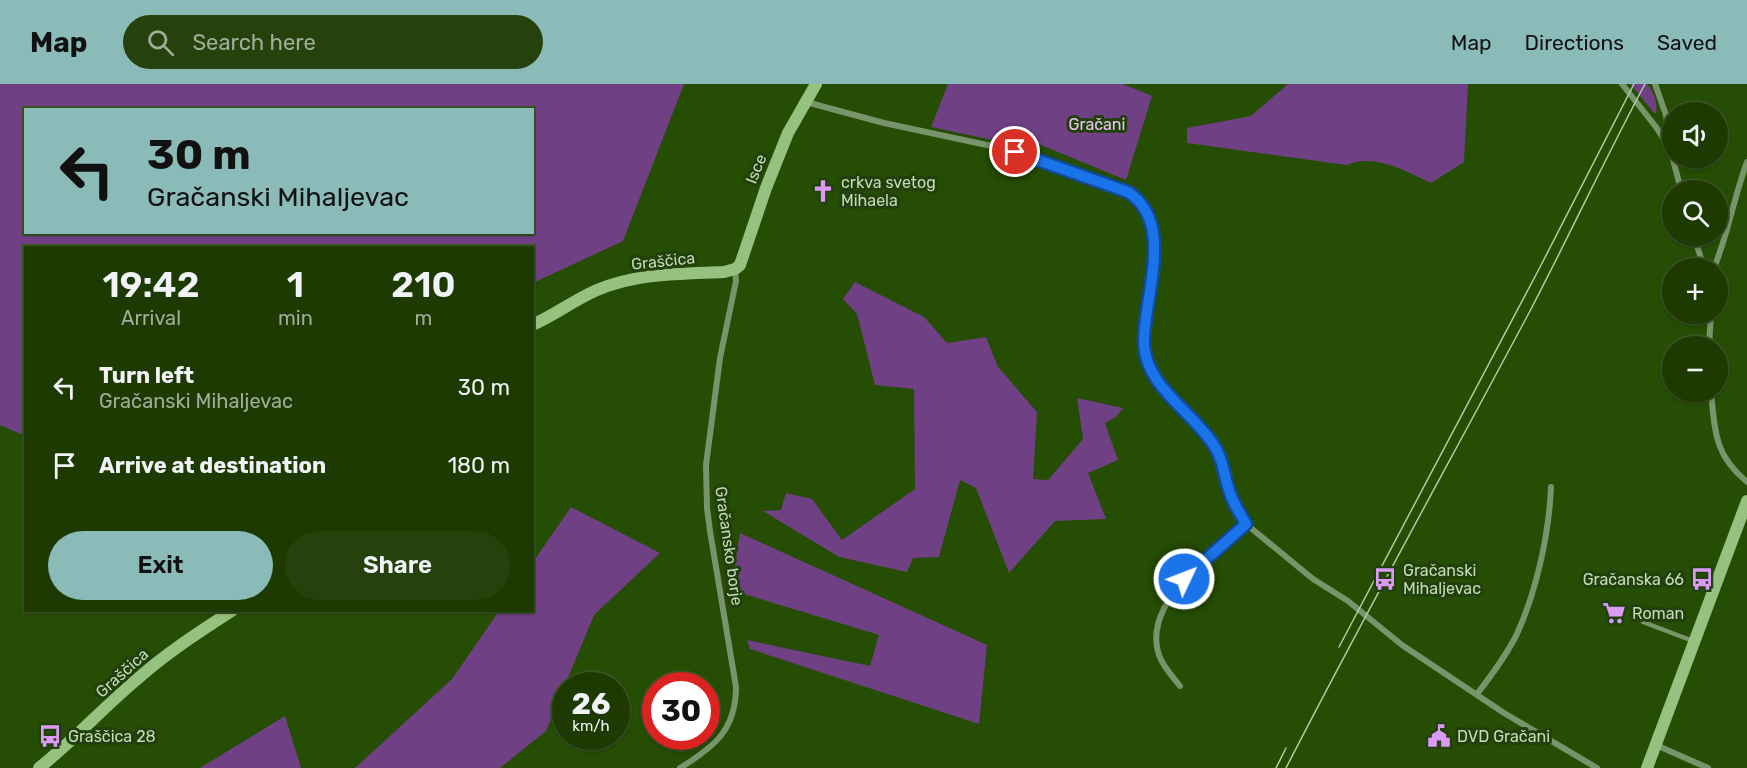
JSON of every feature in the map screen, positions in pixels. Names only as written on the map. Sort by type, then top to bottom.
[{"type":"street","name":"Isce","points":[[735,269],[744,258],[766,188],[788,133],[816,84]]},
{"type":"street","points":[[1622,84],[1662,136]]},
{"type":"street","points":[[1655,84],[1662,104]]},
{"type":"street","points":[[806,101],[884,123],[1025,154],[1128,192],[1142,203],[1150,219],[1154,255],[1145,332],[1146,358],[1149,367],[1165,390],[1205,432],[1216,447],[1231,495],[1246,524],[1313,579],[1348,601],[1402,645],[1534,731],[1598,768]]},
{"type":"street","points":[[1718,258],[1747,162]]},
{"type":"street","name":"Graščica","points":[[534,324],[584,296],[610,285],[648,276],[724,272],[735,269]]},
{"type":"street","name":"Gračansko borje","points":[[680,768],[722,735],[729,724],[736,702],[736,687],[707,508],[706,465],[720,358],[736,281],[735,269]]},
{"type":"street","points":[[1712,402],[1720,452],[1747,482]]},
{"type":"street","points":[[1477,694],[1505,656],[1522,621],[1536,577],[1547,526],[1551,487]]},
{"type":"street","points":[[1647,768],[1747,501]]},
{"type":"street","points":[[1180,686],[1159,655],[1160,618],[1184,579],[1246,524]]},
{"type":"street","name":"Graščica","points":[[39,768],[64,748],[147,670],[230,612]]},
{"type":"street","points":[[1656,745],[1708,768]]},
{"type":"lane","points":[[1643,622],[1693,641]]},
{"type":"green space","points":[[0,84],[684,84],[623,241],[534,283],[534,246],[24,246],[24,436],[0,425]]},
{"type":"green space","name":"Gračani","points":[[948,84],[1123,84],[1152,96],[1126,180],[1007,131],[1002,142],[931,127]]},
{"type":"green space","points":[[1288,84],[1468,84],[1464,162],[1431,183],[1379,162],[1368,161],[1347,165],[1187,143],[1187,128],[1251,116]]},
{"type":"green space","points":[[1630,84],[1647,84],[1655,98],[1656,114],[1651,109]]},
{"type":"green space","points":[[855,282],[924,317],[947,343],[986,337],[998,367],[1037,412],[1033,479],[1048,480],[1083,439],[1077,398],[1123,408],[1116,417],[1105,423],[1118,460],[1088,473],[1106,519],[1055,521],[1009,573],[976,488],[960,480],[939,557],[913,558],[907,572],[839,557],[763,511],[781,510],[786,493],[812,499],[842,540],[915,489],[914,389],[875,385],[857,314],[843,299]]},
{"type":"green space","points":[[571,507],[660,553],[594,615],[570,672],[552,672],[552,716],[546,731],[500,768],[355,768],[452,679],[498,612],[534,612],[534,561]]},
{"type":"green space","points":[[740,533],[987,645],[979,724],[750,649],[747,640],[870,666],[879,635],[731,590]]},
{"type":"green space","points":[[285,716],[301,768],[200,768]]},
{"type":"tram line","points":[[1339,647],[1634,84]]},
{"type":"tram line","points":[[1286,768],[1530,311],[1645,84]]},
{"type":"tram line","points":[[1276,768],[1286,748]]},
{"type":"place","name":"crkva svetog Mihaela","points":[[823,191]]},
{"type":"place","name":"Gračanski Mihaljevac","points":[[1385,579]]},
{"type":"place","name":"Gračanska 66","points":[[1702,579]]},
{"type":"place","name":"Roman","points":[[1614,613]]},
{"type":"place","name":"Graščica 28","points":[[50,736]]},
{"type":"place","name":"DVD Gračani","points":[[1439,736]]},
{"type":"route","points":[[1015,152],[1128,192],[1142,203],[1147,211],[1154,255],[1144,344],[1146,358],[1149,367],[1165,390],[1205,432],[1216,447],[1231,495],[1246,524],[1184,579]]}]
